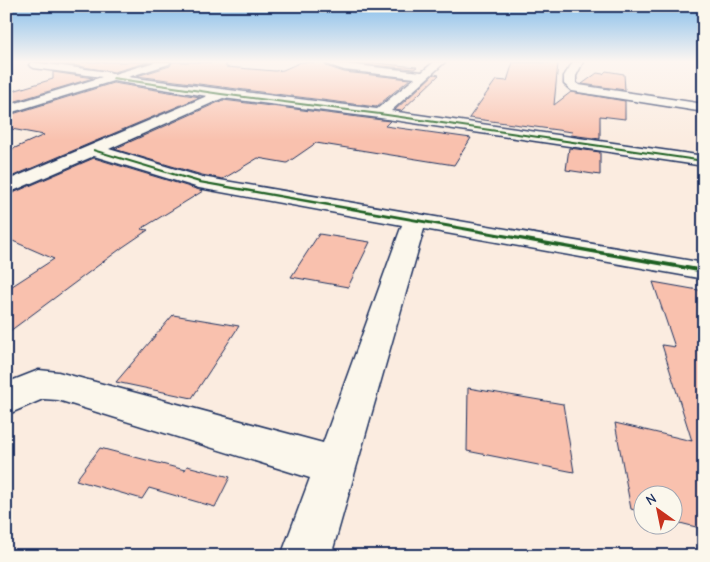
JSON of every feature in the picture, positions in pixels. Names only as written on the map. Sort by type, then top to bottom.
[{"type":"street","points":[[6,110],[81,88]]},
{"type":"street","points":[[183,88],[380,114],[704,161]]},
{"type":"street","points":[[380,114],[411,88]]},
{"type":"street","points":[[577,88],[704,108]]},
{"type":"street","points":[[6,188],[221,94]]},
{"type":"street","points":[[94,150],[199,182],[704,271]]},
{"type":"street","points":[[306,556],[415,221]]},
{"type":"street","points":[[6,400],[39,384],[58,386],[336,466]]},
{"type":"building","points":[[22,88],[59,88],[6,104],[6,93]]},
{"type":"building","points":[[96,88],[145,88],[200,97],[6,179],[6,152],[44,135],[6,128],[6,116]]},
{"type":"building","points":[[231,88],[399,88],[376,107]]},
{"type":"building","points":[[419,88],[425,88],[401,111],[395,110]]},
{"type":"building","points":[[490,88],[556,88],[554,105],[571,92],[625,101],[625,119],[600,116],[600,139],[571,135],[572,132],[469,118]]},
{"type":"building","points":[[223,100],[390,121],[385,126],[471,138],[454,165],[316,143],[287,163],[258,158],[223,179],[202,175],[114,149]]},
{"type":"building","points":[[569,148],[600,152],[600,175],[566,170]]},
{"type":"building","points":[[94,158],[203,191],[141,229],[148,230],[6,334],[6,290],[54,259],[6,238],[6,196]]},
{"type":"building","points":[[319,234],[370,242],[348,287],[291,277]]},
{"type":"building","points":[[653,282],[704,291],[704,529],[682,524],[682,484],[632,484],[631,509],[615,423],[692,441],[662,345],[675,347]]},
{"type":"building","points":[[173,315],[239,326],[192,398],[116,382]]},
{"type":"building","points":[[468,388],[563,404],[574,472],[467,451]]},
{"type":"building","points":[[100,448],[185,470],[187,466],[230,477],[215,507],[149,488],[142,499],[76,480]]},
{"type":"cycle path","points":[[182,88],[380,114],[704,161]]},
{"type":"cycle path","points":[[94,150],[199,182],[704,271]]}]
